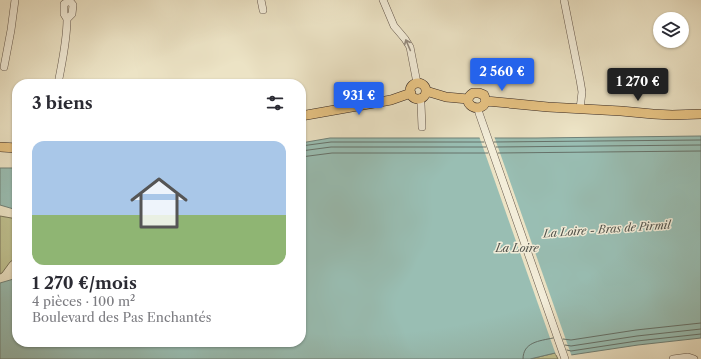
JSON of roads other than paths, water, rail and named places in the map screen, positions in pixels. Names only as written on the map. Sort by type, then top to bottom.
[{"type":"main road","points":[[423,95],[425,88],[423,85],[417,83],[411,87],[411,93],[415,98],[423,95],[468,99]]},
{"type":"main road","points":[[306,115],[391,100],[411,93]]},
{"type":"main road","points":[[473,93],[479,93],[484,95],[486,101],[485,104],[478,110],[468,103],[468,99],[473,93]]},
{"type":"main road","points":[[486,101],[653,114],[701,114]]},
{"type":"main road","points":[[0,147],[12,148]]},
{"type":"street","points":[[4,67],[15,0]]},
{"type":"street","points":[[59,79],[66,43],[67,18],[64,14],[64,4],[69,0]]},
{"type":"street","points":[[262,0],[263,10]]},
{"type":"street","points":[[384,0],[394,26],[410,47],[417,83]]},
{"type":"street","points":[[564,0],[582,92],[580,109]]},
{"type":"street","points":[[422,127],[421,104],[423,95]]},
{"type":"street","points":[[478,110],[565,359]]},
{"type":"street","points":[[673,359],[694,359]]},
{"type":"water","name":"La Loire","points":[[701,136],[701,338],[638,345],[571,355],[555,353],[530,359],[0,359],[0,283],[12,279],[12,347],[306,347],[306,142],[330,138]]},
{"type":"water","points":[[0,168],[12,168],[12,209],[0,205]]},
{"type":"water label","name":"La Loire - Bras de Pirmil","points":[[607,229]]}]
